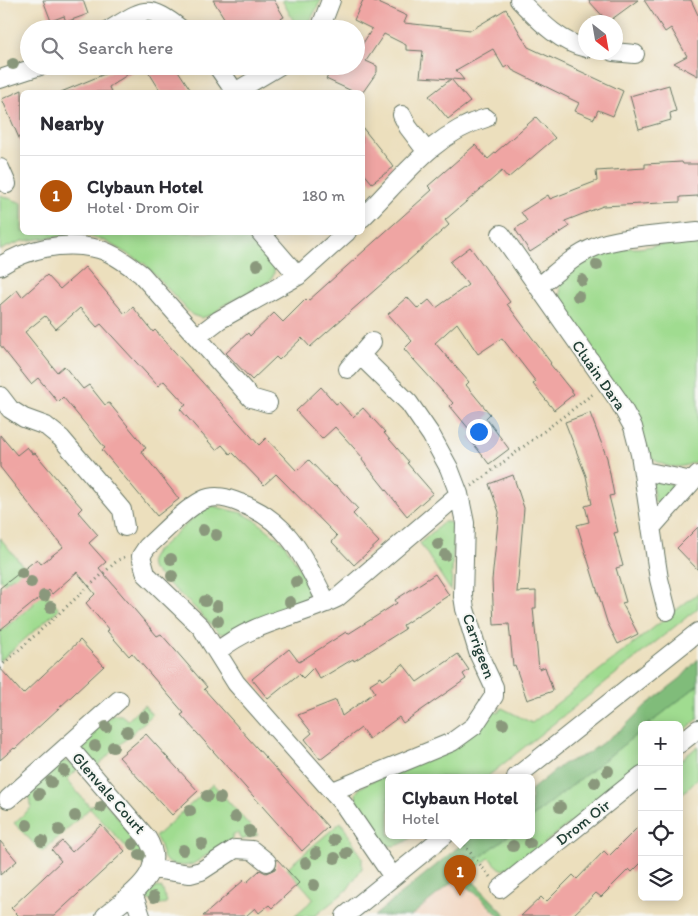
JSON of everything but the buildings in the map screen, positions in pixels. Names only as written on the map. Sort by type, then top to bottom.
[{"type":"street","points":[[323,20],[331,0]]},
{"type":"street","points":[[519,0],[556,34],[578,46]]},
{"type":"street","points":[[120,20],[132,7],[159,14],[168,20]]},
{"type":"street","points":[[623,53],[635,54]]},
{"type":"street","points":[[0,79],[20,72]]},
{"type":"street","points":[[223,75],[234,90]]},
{"type":"street","points":[[238,90],[264,75]]},
{"type":"street","points":[[402,115],[408,127],[427,152]]},
{"type":"street","points":[[365,215],[427,152],[450,133],[468,123],[486,118]]},
{"type":"street","points":[[538,287],[572,260],[597,246],[628,239],[698,231]]},
{"type":"street","name":"Cluain Dara","points":[[501,234],[618,400],[633,427],[644,471],[659,579],[667,611]]},
{"type":"street","points":[[263,235],[298,276]]},
{"type":"street","points":[[198,336],[219,320],[298,276],[344,235]]},
{"type":"street","points":[[0,266],[14,257],[35,249],[69,246],[95,248],[120,259],[141,274],[251,398],[268,403]]},
{"type":"street","points":[[348,369],[372,342]]},
{"type":"street","name":"Carrigeen","points":[[333,791],[452,742],[474,726],[494,696],[494,687],[479,655],[465,609],[463,596],[467,534],[459,494],[445,460],[417,415],[403,397],[360,356]]},
{"type":"street","points":[[0,396],[10,409],[24,418],[46,426],[61,438],[122,510],[125,527]]},
{"type":"street","points":[[644,471],[695,478]]},
{"type":"street","points":[[651,528],[695,478]]},
{"type":"street","points":[[218,651],[230,641],[260,625],[327,603],[345,592],[459,494]]},
{"type":"street","points":[[327,603],[297,546],[287,533],[264,514],[234,500],[216,497],[203,500],[147,547],[141,556],[146,574],[200,627],[218,651],[236,683],[354,817],[393,877]]},
{"type":"street","points":[[520,774],[698,632]]},
{"type":"street","name":"Glenvale Court","points":[[8,799],[119,700]]},
{"type":"street","points":[[683,741],[698,728]]},
{"type":"street","name":"Glenvale Court","points":[[68,746],[147,838],[153,851],[152,869]]},
{"type":"street","name":"Drom Oir","points":[[500,889],[638,778]]},
{"type":"street","points":[[345,916],[393,877],[450,839]]},
{"type":"street","points":[[104,916],[142,886],[152,869],[190,874],[201,871],[235,849],[252,850],[267,862]]},
{"type":"street","points":[[133,893],[141,916]]},
{"type":"path","points":[[459,494],[481,480],[606,383]]},
{"type":"path","points":[[0,667],[118,560],[147,547]]},
{"type":"path","points":[[453,839],[500,889]]},
{"type":"shaded area","points":[[462,871],[507,916],[410,916]]},
{"type":"green space","points":[[282,0],[321,0],[311,20],[293,20]]},
{"type":"green space","points":[[0,195],[20,202],[20,235],[72,235],[22,241],[0,250]]},
{"type":"green space","points":[[84,235],[250,235],[274,264],[274,274],[269,282],[222,306],[214,314],[201,318],[192,315],[145,264],[105,241]]},
{"type":"green space","points":[[698,239],[698,460],[691,464],[677,467],[664,465],[646,452],[567,316],[561,303],[560,284],[565,275],[589,258],[618,248],[639,248]]},
{"type":"green space","points":[[655,478],[675,486],[659,505],[655,502],[652,484]]},
{"type":"green space","points":[[213,506],[242,513],[255,520],[284,543],[307,581],[306,601],[299,606],[263,616],[224,634],[219,633],[193,606],[151,568],[150,560],[154,553],[200,512]]},
{"type":"green space","points":[[444,522],[449,522],[453,526],[454,531],[451,591],[420,543]]},
{"type":"green space","points":[[0,538],[59,609],[0,661],[0,632],[34,604],[13,577],[4,583],[0,580]]},
{"type":"green space","points":[[698,593],[698,608],[491,774],[385,774],[385,839],[408,839],[407,840],[392,846],[383,844],[357,804],[356,793],[360,788],[494,711],[498,713],[502,708],[532,723]]},
{"type":"green space","points":[[698,659],[698,685],[653,721],[638,721],[638,733],[535,815],[535,787],[563,764],[587,754],[623,728],[645,706],[681,678]]},
{"type":"green space","points":[[698,685],[698,719],[683,732],[683,721],[653,721]]},
{"type":"green space","points":[[144,705],[152,715],[96,767],[83,750],[83,741],[112,715],[121,715],[128,720]]},
{"type":"green space","points":[[638,733],[638,769],[518,864],[502,870],[489,858],[466,876],[462,871],[504,839],[535,839],[535,815]]},
{"type":"green space","points":[[698,746],[698,778],[683,793],[683,766],[683,759]]},
{"type":"green space","points":[[59,761],[69,762],[78,769],[67,780],[90,807],[101,798],[142,845],[144,866],[90,808],[42,852],[14,823],[32,807],[27,793]]},
{"type":"green space","points":[[213,784],[258,835],[241,840],[238,833],[232,836],[232,839],[193,864],[182,866],[166,861],[155,837]]},
{"type":"green space","points":[[341,822],[362,857],[362,868],[347,890],[315,916],[294,916],[314,899],[287,868]]},
{"type":"green space","points":[[468,839],[504,839],[463,871],[507,916],[499,916],[479,896],[456,879],[411,916],[374,916]]},
{"type":"green space","points":[[157,887],[162,888],[167,902],[163,905],[143,898]]},
{"type":"place","name":"Clybaun Hotel","points":[[460,896]]}]
